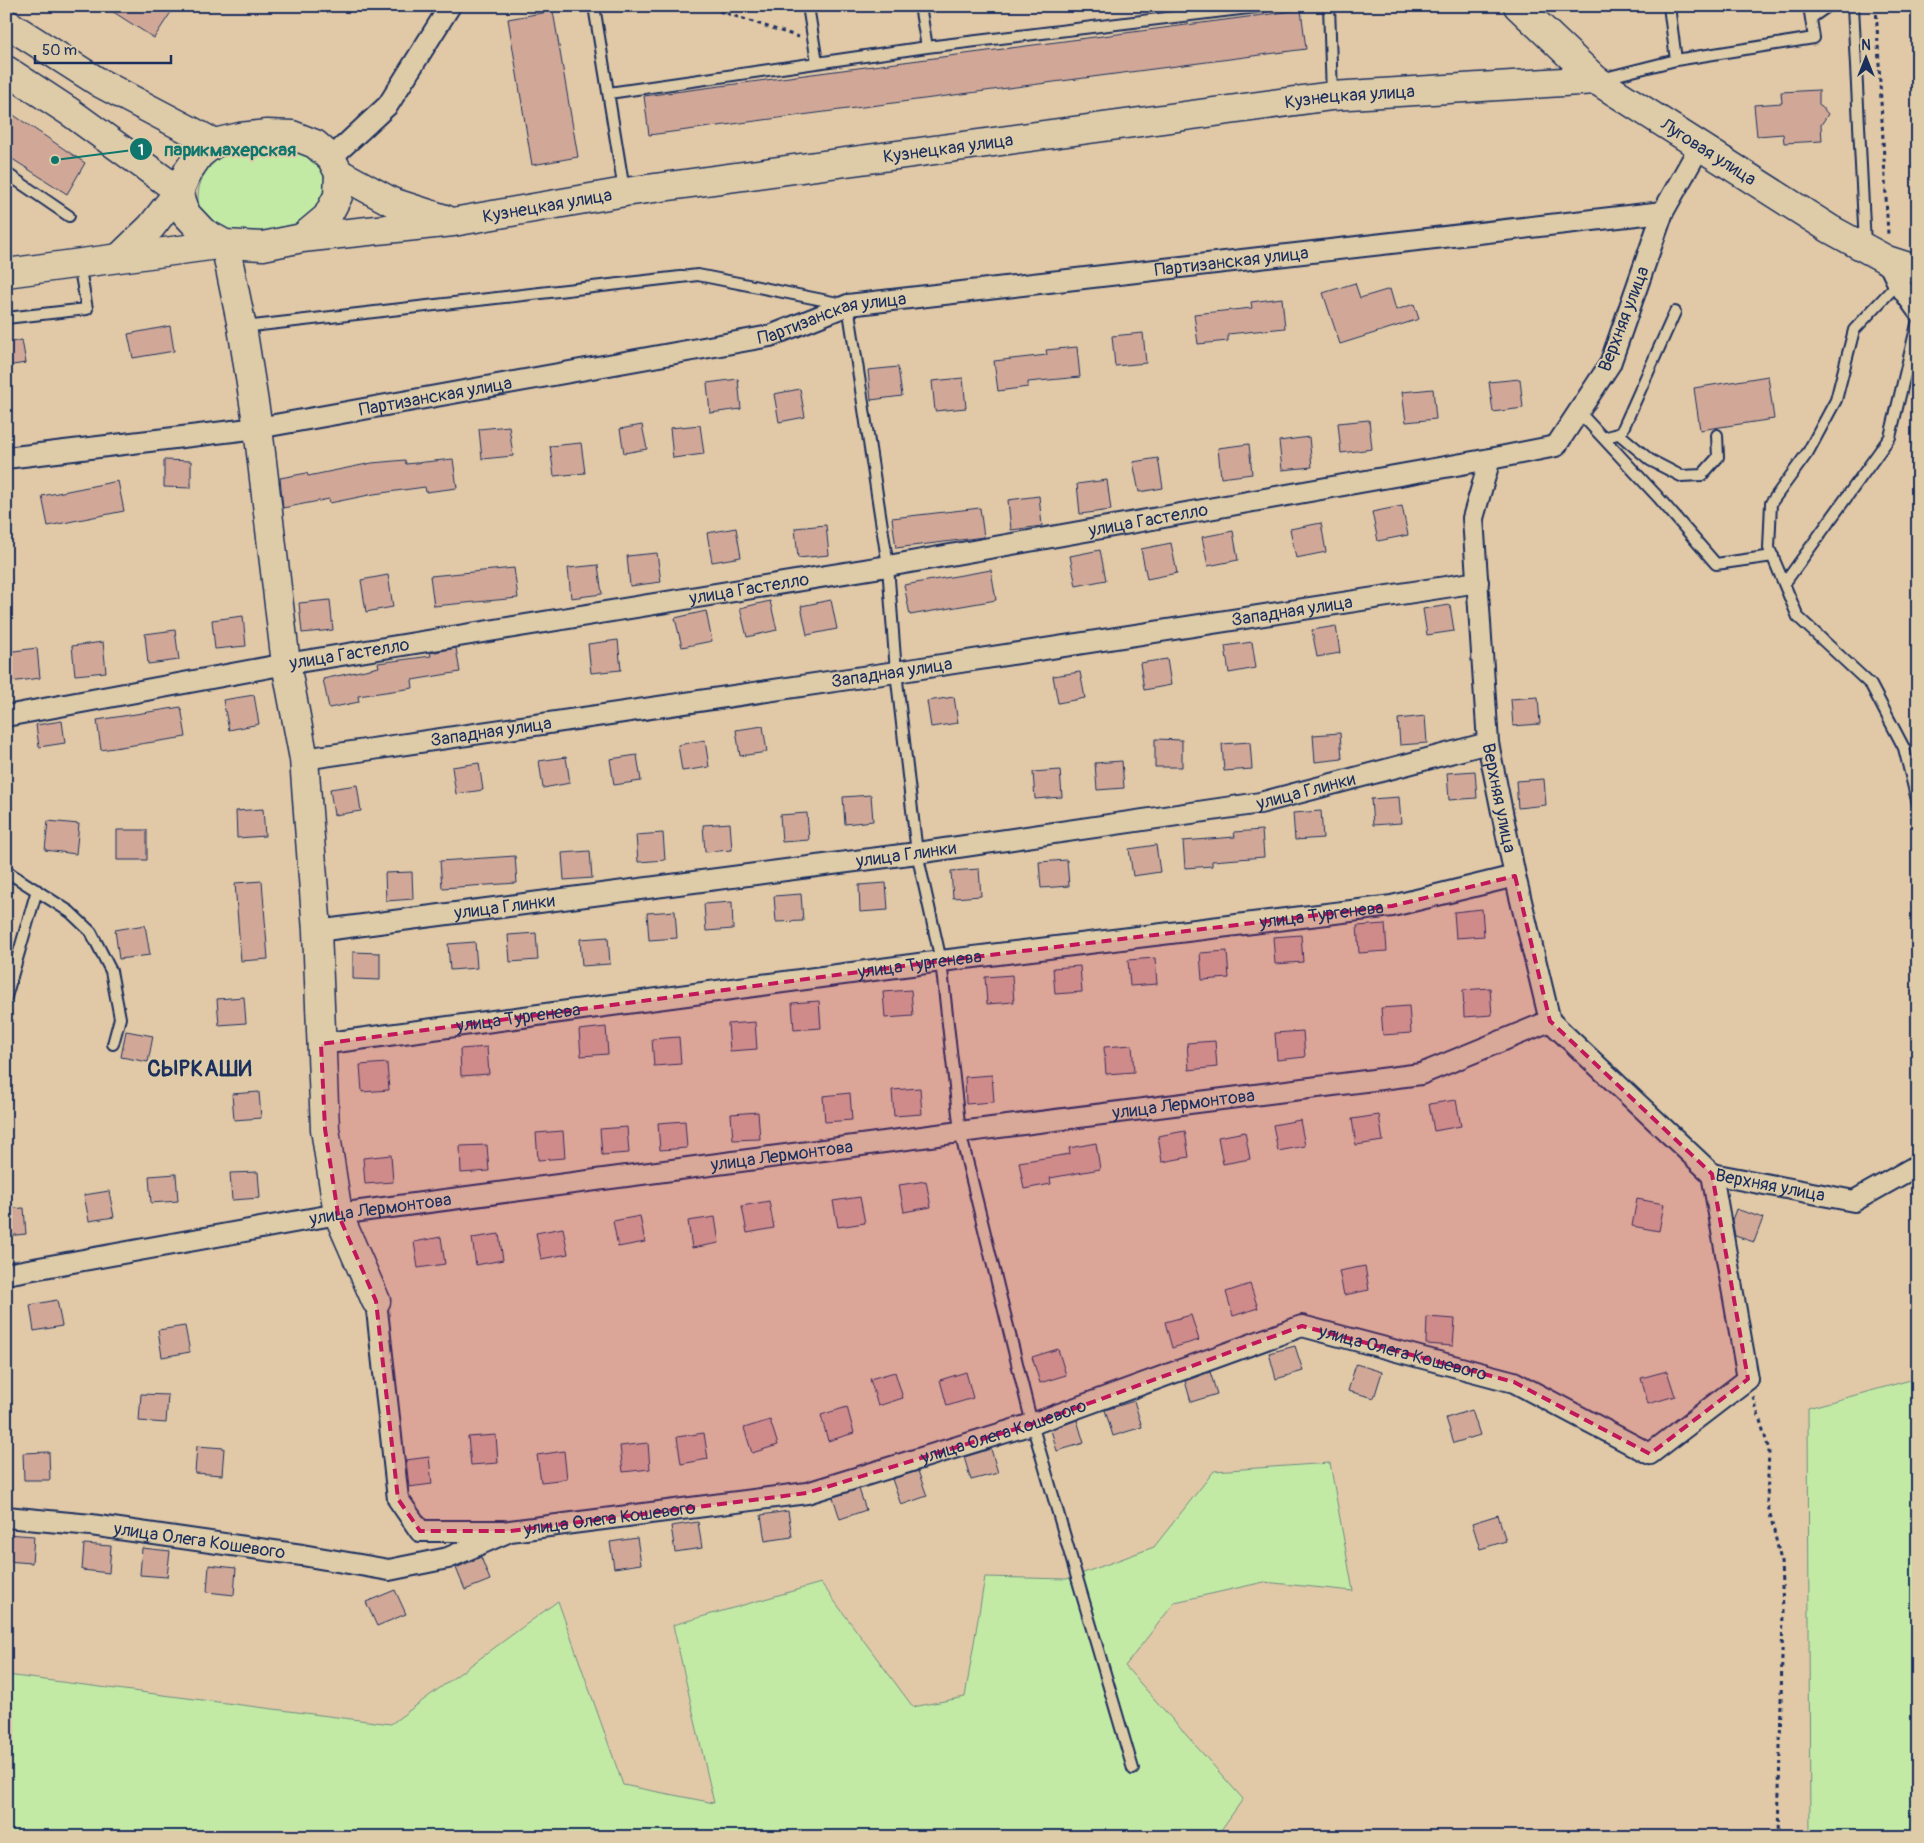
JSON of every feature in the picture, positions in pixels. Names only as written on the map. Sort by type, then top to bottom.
[{"type":"main road","name":"Луговая улица","points":[[1518,6],[1596,80],[1830,229],[1898,265]]},
{"type":"main road","points":[[6,22],[100,83],[214,143]]},
{"type":"main road","points":[[6,70],[70,112],[180,192],[186,214],[203,232],[225,244],[242,327],[258,428],[286,664],[304,759],[317,931],[325,1129],[338,1214],[376,1301]]},
{"type":"main road","name":"Кузнецкая улица","points":[[302,238],[453,222],[625,192],[1332,96],[1596,80]]},
{"type":"main road","points":[[121,256],[150,227],[180,192],[188,171],[199,155],[214,143],[267,134],[292,136],[316,144],[335,166],[392,202],[453,222]]},
{"type":"main road","points":[[6,273],[121,256],[225,244],[263,246],[302,238],[327,218],[338,196],[335,166]]},
{"type":"street","points":[[335,166],[388,105],[450,6]]},
{"type":"street","name":"Верхняя улица","points":[[1700,146],[1663,212],[1610,364],[1556,446],[1490,459],[1474,518],[1488,743],[1515,876],[1550,1021],[1712,1174],[1854,1202],[1918,1166]]},
{"type":"street","name":"Партизанская улица","points":[[6,458],[258,428],[770,336],[848,305],[1663,212]]},
{"type":"street","points":[[1898,265],[1918,311]]},
{"type":"street","name":"улица Гастелло","points":[[6,716],[286,664],[888,566],[1490,459]]},
{"type":"street","name":"Западная улица","points":[[304,759],[896,672],[1478,582]]},
{"type":"street","name":"улица Глинки","points":[[317,931],[918,853],[1260,803],[1488,743]]},
{"type":"street","name":"улица Тургенева","points":[[321,1044],[941,961],[1392,906],[1515,876]]},
{"type":"street","name":"улица Лермонтова","points":[[6,1274],[338,1214],[960,1132],[1421,1074],[1550,1021]]},
{"type":"street","points":[[1712,1174],[1748,1379]]},
{"type":"street","points":[[376,1301],[398,1499],[420,1531],[510,1531]]},
{"type":"street","name":"улица Олега Кошевого","points":[[6,1516],[110,1528],[302,1555],[389,1570],[448,1558],[510,1531],[807,1492],[1032,1424],[1302,1326],[1514,1382],[1650,1454],[1748,1379]]},
{"type":"lane","points":[[594,6],[625,192]]},
{"type":"lane","points":[[808,6],[817,62]]},
{"type":"lane","points":[[920,6],[927,47]]},
{"type":"lane","points":[[609,93],[927,47],[1266,6]]},
{"type":"lane","points":[[1329,6],[1332,96]]},
{"type":"lane","points":[[1669,6],[1676,60]]},
{"type":"lane","points":[[1596,80],[1676,60],[1814,38],[1809,6]]},
{"type":"lane","points":[[1811,18],[1828,6]]},
{"type":"lane","points":[[1853,6],[1898,265],[1854,330],[1836,400],[1808,452],[1771,503],[1769,548],[1798,617],[1871,685],[1904,748],[1918,804]]},
{"type":"lane","points":[[6,173],[69,216]]},
{"type":"lane","points":[[6,318],[87,309],[79,262]]},
{"type":"lane","points":[[242,327],[698,275],[848,305],[888,566],[896,672],[918,853],[941,961],[960,1132],[1032,1424],[1133,1768]]},
{"type":"lane","points":[[1603,438],[1622,433],[1675,312]]},
{"type":"lane","points":[[1784,584],[1890,437],[1918,320]]},
{"type":"lane","points":[[1579,412],[1716,564],[1773,556]]},
{"type":"lane","points":[[1619,434],[1650,460],[1681,476],[1702,475],[1718,457],[1717,435]]},
{"type":"lane","points":[[6,871],[70,912],[90,932],[111,971],[120,1018],[113,1044]]},
{"type":"lane","points":[[6,997],[37,890]]},
{"type":"path","points":[[704,6],[813,42]]},
{"type":"path","points":[[1876,6],[1898,265]]},
{"type":"path","points":[[1748,1379],[1769,1450],[1767,1501],[1781,1561],[1783,1611],[1778,1837]]},
{"type":"highlighted area","points":[[1515,876],[1550,1021],[1712,1174],[1748,1379],[1650,1454],[1514,1382],[1302,1326],[1032,1424],[807,1493],[510,1531],[420,1531],[398,1499],[376,1301],[338,1214],[325,1129],[321,1044],[941,961],[1392,906]]},
{"type":"green space","points":[[277,146],[300,150],[308,154],[315,160],[324,176],[325,185],[321,202],[308,217],[287,228],[251,233],[229,231],[221,228],[200,212],[198,191],[205,173],[211,165],[238,150]]},
{"type":"green space","points":[[1918,1378],[1918,1837],[1810,1837],[1808,1408]]},
{"type":"green space","points":[[1330,1463],[1353,1591],[1264,1582],[1175,1602],[1125,1666],[1243,1799],[1216,1837],[6,1837],[6,1675],[391,1724],[558,1601],[623,1785],[714,1803],[673,1625],[821,1583],[913,1707],[965,1697],[985,1577],[1067,1579],[1154,1547],[1214,1471]]},
{"type":"building","points":[[104,6],[175,6],[154,38]]},
{"type":"building","points":[[1301,10],[1306,49],[649,135],[644,96]]},
{"type":"building","points":[[553,11],[578,157],[532,165],[508,19]]},
{"type":"building","points":[[1819,90],[1819,104],[1828,114],[1821,125],[1822,141],[1784,143],[1783,134],[1757,136],[1754,105],[1782,103],[1781,92]]},
{"type":"building","points":[[6,110],[85,163],[67,194],[6,155]]},
{"type":"building","points":[[1355,283],[1360,298],[1390,289],[1396,310],[1414,304],[1419,319],[1340,344],[1323,293]]},
{"type":"building","points":[[1282,298],[1285,328],[1228,334],[1228,341],[1198,344],[1194,314],[1252,308],[1251,302]]},
{"type":"building","points":[[170,326],[174,351],[133,358],[128,334]]},
{"type":"building","points":[[1143,333],[1146,363],[1115,366],[1112,336]]},
{"type":"building","points":[[22,340],[26,363],[6,366],[6,343]]},
{"type":"building","points":[[1077,347],[1080,377],[1028,382],[1028,387],[998,391],[994,361],[1047,355],[1046,350]]},
{"type":"building","points":[[898,367],[902,396],[871,400],[868,370]]},
{"type":"building","points":[[1768,376],[1774,419],[1700,430],[1694,388]]},
{"type":"building","points":[[963,378],[966,408],[935,411],[932,381]]},
{"type":"building","points":[[738,379],[741,409],[710,413],[707,383]]},
{"type":"building","points":[[1520,379],[1523,408],[1493,412],[1489,382]]},
{"type":"building","points":[[800,389],[805,417],[779,422],[774,394]]},
{"type":"building","points":[[1433,389],[1436,419],[1406,422],[1402,392]]},
{"type":"building","points":[[1369,420],[1372,449],[1341,453],[1338,423]]},
{"type":"building","points":[[642,425],[647,449],[624,453],[620,429]]},
{"type":"building","points":[[700,425],[704,454],[673,458],[670,428]]},
{"type":"building","points":[[509,426],[513,456],[482,459],[479,429]]},
{"type":"building","points":[[1309,437],[1312,467],[1282,470],[1279,441]]},
{"type":"building","points":[[581,443],[585,473],[554,476],[550,446]]},
{"type":"building","points":[[1249,444],[1252,474],[1221,478],[1218,448]]},
{"type":"building","points":[[1158,458],[1163,488],[1139,492],[1133,462]]},
{"type":"building","points":[[453,459],[457,488],[426,492],[425,487],[374,494],[330,503],[329,499],[283,508],[280,478],[307,473],[308,476],[372,463],[405,460],[406,464]]},
{"type":"building","points":[[164,460],[191,461],[191,488],[164,487]]},
{"type":"building","points":[[1107,480],[1111,510],[1080,514],[1077,484]]},
{"type":"building","points":[[118,481],[124,511],[48,526],[42,496]]},
{"type":"building","points":[[1039,496],[1042,526],[1011,530],[1008,500]]},
{"type":"building","points":[[1402,506],[1408,535],[1378,541],[1372,512]]},
{"type":"building","points":[[980,508],[984,537],[896,548],[892,518]]},
{"type":"building","points":[[1321,523],[1326,552],[1296,558],[1290,529]]},
{"type":"building","points":[[826,525],[829,555],[798,558],[795,528]]},
{"type":"building","points":[[736,528],[741,557],[712,562],[707,533]]},
{"type":"building","points":[[1233,531],[1238,560],[1208,566],[1202,537]]},
{"type":"building","points":[[1171,543],[1177,573],[1147,579],[1141,549]]},
{"type":"building","points":[[1100,550],[1106,580],[1076,586],[1070,556]]},
{"type":"building","points":[[657,553],[661,582],[630,586],[627,556]]},
{"type":"building","points":[[598,565],[602,594],[571,598],[568,568]]},
{"type":"building","points":[[514,568],[518,598],[434,606],[430,576]]},
{"type":"building","points":[[991,570],[996,600],[910,615],[904,585]]},
{"type":"building","points":[[388,575],[393,607],[366,612],[361,580]]},
{"type":"building","points":[[330,600],[333,630],[302,633],[299,603]]},
{"type":"building","points":[[831,600],[837,629],[807,635],[801,606]]},
{"type":"building","points":[[770,601],[777,630],[747,637],[740,608]]},
{"type":"building","points":[[1450,605],[1454,631],[1427,635],[1423,609]]},
{"type":"building","points":[[706,611],[712,641],[682,647],[675,618]]},
{"type":"building","points":[[243,616],[246,646],[215,649],[212,620]]},
{"type":"building","points":[[1336,626],[1340,653],[1317,657],[1312,630]]},
{"type":"building","points":[[175,630],[179,660],[148,664],[145,634]]},
{"type":"building","points":[[618,640],[621,670],[591,673],[588,644]]},
{"type":"building","points":[[103,642],[106,672],[75,675],[72,646]]},
{"type":"building","points":[[1252,642],[1256,668],[1229,673],[1225,646]]},
{"type":"building","points":[[37,648],[40,678],[10,682],[6,652]]},
{"type":"building","points":[[456,648],[460,672],[412,680],[413,688],[358,696],[359,702],[329,708],[323,679],[379,667],[378,663],[431,656],[430,653]]},
{"type":"building","points":[[1167,659],[1171,685],[1144,690],[1140,663]]},
{"type":"building","points":[[1080,672],[1085,698],[1058,703],[1053,676]]},
{"type":"building","points":[[254,695],[259,724],[229,730],[223,700]]},
{"type":"building","points":[[954,697],[958,723],[931,727],[927,701]]},
{"type":"building","points":[[1538,697],[1540,724],[1513,726],[1511,699]]},
{"type":"building","points":[[181,707],[186,737],[101,750],[97,720]]},
{"type":"building","points":[[1425,716],[1427,743],[1400,745],[1398,719]]},
{"type":"building","points":[[62,721],[65,743],[39,747],[36,725]]},
{"type":"building","points":[[763,726],[767,752],[740,756],[736,730]]},
{"type":"building","points":[[1340,733],[1342,759],[1315,762],[1313,735]]},
{"type":"building","points":[[1155,739],[1182,740],[1182,767],[1155,767]]},
{"type":"building","points":[[705,740],[709,767],[682,771],[678,745]]},
{"type":"building","points":[[1250,742],[1252,769],[1224,771],[1222,744]]},
{"type":"building","points":[[637,755],[641,781],[614,785],[610,759]]},
{"type":"building","points":[[566,757],[570,783],[543,788],[539,761]]},
{"type":"building","points":[[1122,761],[1124,788],[1097,790],[1095,763]]},
{"type":"building","points":[[479,763],[483,790],[456,794],[452,767]]},
{"type":"building","points":[[1060,770],[1062,797],[1035,799],[1033,772]]},
{"type":"building","points":[[1475,771],[1477,798],[1449,800],[1447,773]]},
{"type":"building","points":[[1544,779],[1546,805],[1518,808],[1516,781]]},
{"type":"building","points":[[357,785],[361,811],[334,815],[330,789]]},
{"type":"building","points":[[871,795],[873,821],[845,824],[843,797]]},
{"type":"building","points":[[1399,797],[1401,823],[1373,825],[1371,799]]},
{"type":"building","points":[[263,809],[265,836],[237,838],[236,811]]},
{"type":"building","points":[[1321,811],[1323,838],[1295,840],[1293,813]]},
{"type":"building","points":[[807,813],[809,840],[782,842],[780,815]]},
{"type":"building","points":[[48,821],[79,824],[76,854],[45,850]]},
{"type":"building","points":[[730,823],[732,850],[705,852],[703,825]]},
{"type":"building","points":[[117,830],[147,830],[147,860],[117,860]]},
{"type":"building","points":[[1262,830],[1264,857],[1212,861],[1212,866],[1185,868],[1183,841],[1235,837],[1234,832]]},
{"type":"building","points":[[663,833],[665,860],[638,862],[636,835]]},
{"type":"building","points":[[1156,845],[1160,872],[1133,876],[1129,849]]},
{"type":"building","points":[[590,851],[592,878],[564,880],[562,853]]},
{"type":"building","points":[[515,856],[517,883],[442,888],[440,861]]},
{"type":"building","points":[[1067,860],[1069,886],[1041,888],[1039,862]]},
{"type":"building","points":[[979,869],[981,896],[953,898],[951,871]]},
{"type":"building","points":[[412,872],[413,899],[386,901],[385,873]]},
{"type":"building","points":[[262,881],[268,959],[241,961],[235,883]]},
{"type":"building","points":[[886,883],[888,910],[860,912],[859,885]]},
{"type":"building","points":[[801,894],[803,921],[776,922],[774,896]]},
{"type":"building","points":[[732,902],[733,929],[706,931],[704,904]]},
{"type":"building","points":[[1482,909],[1484,936],[1456,938],[1454,912]]},
{"type":"building","points":[[675,911],[677,938],[649,940],[647,913]]},
{"type":"building","points":[[1385,924],[1387,951],[1359,953],[1357,926]]},
{"type":"building","points":[[145,925],[150,955],[119,959],[115,930]]},
{"type":"building","points":[[536,933],[538,960],[510,962],[508,935]]},
{"type":"building","points":[[1301,935],[1303,962],[1275,964],[1273,937]]},
{"type":"building","points":[[608,937],[610,964],[582,966],[580,939]]},
{"type":"building","points":[[475,942],[477,968],[450,970],[448,944]]},
{"type":"building","points":[[1227,951],[1229,978],[1202,980],[1200,953]]},
{"type":"building","points":[[353,952],[380,953],[380,980],[353,979]]},
{"type":"building","points":[[1155,958],[1157,984],[1130,986],[1128,960]]},
{"type":"building","points":[[1080,966],[1082,992],[1055,994],[1053,968]]},
{"type":"building","points":[[1012,975],[1014,1002],[987,1004],[985,977]]},
{"type":"building","points":[[1490,988],[1492,1015],[1464,1017],[1463,990]]},
{"type":"building","points":[[911,990],[913,1016],[885,1018],[883,992]]},
{"type":"building","points":[[244,997],[246,1023],[219,1025],[217,999]]},
{"type":"building","points":[[819,1001],[821,1028],[794,1030],[792,1003]]},
{"type":"building","points":[[1409,1006],[1411,1033],[1383,1035],[1381,1008]]},
{"type":"building","points":[[755,1022],[757,1049],[730,1051],[728,1024]]},
{"type":"building","points":[[606,1027],[608,1054],[581,1056],[579,1030]]},
{"type":"building","points":[[126,1031],[153,1036],[148,1062],[121,1057]]},
{"type":"building","points":[[1303,1031],[1305,1057],[1277,1060],[1275,1033]]},
{"type":"building","points":[[679,1037],[681,1064],[654,1066],[652,1039]]},
{"type":"building","points":[[1215,1041],[1217,1067],[1189,1070],[1187,1043]]},
{"type":"building","points":[[1132,1045],[1134,1072],[1106,1074],[1104,1047]]},
{"type":"building","points":[[487,1047],[489,1074],[461,1076],[460,1049]]},
{"type":"building","points":[[387,1063],[389,1090],[362,1092],[360,1065]]},
{"type":"building","points":[[992,1075],[994,1102],[966,1104],[965,1077]]},
{"type":"building","points":[[920,1088],[922,1114],[894,1116],[892,1090]]},
{"type":"building","points":[[259,1092],[261,1118],[234,1120],[232,1094]]},
{"type":"building","points":[[850,1093],[852,1120],[825,1122],[823,1096]]},
{"type":"building","points":[[1456,1100],[1461,1126],[1434,1131],[1429,1104]]},
{"type":"building","points":[[758,1112],[760,1139],[733,1140],[731,1114]]},
{"type":"building","points":[[1379,1115],[1383,1141],[1356,1145],[1352,1119]]},
{"type":"building","points":[[1300,1120],[1305,1146],[1278,1151],[1273,1125]]},
{"type":"building","points":[[685,1121],[687,1148],[660,1150],[658,1123]]},
{"type":"building","points":[[627,1127],[629,1153],[602,1155],[600,1129]]},
{"type":"building","points":[[563,1131],[565,1158],[538,1160],[536,1133]]},
{"type":"building","points":[[1185,1131],[1189,1157],[1162,1162],[1158,1136]]},
{"type":"building","points":[[1245,1132],[1250,1159],[1223,1164],[1218,1137]]},
{"type":"building","points":[[1096,1143],[1100,1169],[1050,1178],[1051,1184],[1024,1189],[1019,1162],[1070,1154],[1069,1148]]},
{"type":"building","points":[[487,1145],[489,1171],[461,1173],[460,1146]]},
{"type":"building","points":[[391,1155],[393,1182],[365,1184],[363,1158]]},
{"type":"building","points":[[258,1172],[260,1198],[232,1200],[230,1173]]},
{"type":"building","points":[[176,1174],[178,1201],[151,1203],[149,1176]]},
{"type":"building","points":[[926,1181],[931,1207],[904,1212],[899,1185]]},
{"type":"building","points":[[109,1191],[114,1217],[89,1221],[84,1195]]},
{"type":"building","points":[[860,1197],[865,1223],[838,1227],[833,1201]]},
{"type":"building","points":[[1637,1199],[1664,1204],[1659,1231],[1632,1226]]},
{"type":"building","points":[[769,1201],[774,1228],[747,1233],[742,1206]]},
{"type":"building","points":[[24,1208],[26,1234],[6,1236],[6,1209]]},
{"type":"building","points":[[1736,1209],[1763,1218],[1754,1242],[1735,1236],[1732,1220]]},
{"type":"building","points":[[640,1216],[645,1242],[618,1247],[613,1221]]},
{"type":"building","points":[[715,1217],[719,1243],[692,1248],[688,1221]]},
{"type":"building","points":[[563,1228],[568,1254],[541,1259],[536,1233]]},
{"type":"building","points":[[499,1234],[503,1260],[476,1265],[472,1238]]},
{"type":"building","points":[[441,1237],[445,1264],[418,1268],[414,1242]]},
{"type":"building","points":[[1365,1266],[1369,1290],[1344,1295],[1339,1271]]},
{"type":"building","points":[[1250,1284],[1258,1308],[1233,1316],[1226,1292]]},
{"type":"building","points":[[57,1300],[62,1326],[34,1331],[30,1305]]},
{"type":"building","points":[[1191,1315],[1199,1340],[1172,1348],[1165,1322]]},
{"type":"building","points":[[1427,1317],[1455,1319],[1453,1346],[1426,1344]]},
{"type":"building","points":[[185,1326],[190,1352],[162,1357],[158,1330]]},
{"type":"building","points":[[1295,1346],[1303,1371],[1276,1379],[1269,1353]]},
{"type":"building","points":[[1058,1349],[1066,1375],[1040,1383],[1032,1357]]},
{"type":"building","points":[[1356,1364],[1382,1372],[1374,1398],[1348,1391]]},
{"type":"building","points":[[1667,1371],[1675,1396],[1648,1404],[1641,1378]]},
{"type":"building","points":[[895,1372],[903,1398],[878,1406],[870,1379]]},
{"type":"building","points":[[966,1372],[973,1398],[947,1406],[940,1380]]},
{"type":"building","points":[[1210,1372],[1217,1394],[1191,1402],[1185,1381]]},
{"type":"building","points":[[141,1394],[168,1395],[166,1423],[139,1421]]},
{"type":"building","points":[[1134,1401],[1142,1427],[1113,1436],[1105,1410]]},
{"type":"building","points":[[847,1407],[854,1433],[828,1441],[821,1415]]},
{"type":"building","points":[[1472,1410],[1480,1435],[1454,1443],[1446,1418]]},
{"type":"building","points":[[770,1420],[778,1445],[752,1453],[744,1428]]},
{"type":"building","points":[[1077,1420],[1084,1443],[1057,1451],[1051,1430]]},
{"type":"building","points":[[704,1433],[708,1459],[681,1464],[677,1437]]},
{"type":"building","points":[[496,1435],[498,1463],[471,1465],[468,1437]]},
{"type":"building","points":[[648,1443],[650,1469],[623,1472],[620,1446]]},
{"type":"building","points":[[197,1446],[224,1448],[222,1475],[195,1473]]},
{"type":"building","points":[[991,1449],[998,1473],[971,1480],[964,1457]]},
{"type":"building","points":[[564,1451],[567,1479],[541,1482],[537,1455]]},
{"type":"building","points":[[49,1452],[50,1480],[24,1480],[23,1453]]},
{"type":"building","points":[[429,1457],[432,1484],[409,1487],[406,1460]]},
{"type":"building","points":[[918,1471],[927,1496],[901,1505],[892,1479]]},
{"type":"building","points":[[859,1489],[866,1510],[840,1519],[833,1497]]},
{"type":"building","points":[[788,1511],[792,1537],[765,1541],[761,1515]]},
{"type":"building","points":[[1498,1515],[1506,1541],[1480,1549],[1472,1523]]},
{"type":"building","points":[[698,1522],[702,1548],[675,1552],[671,1526]]},
{"type":"building","points":[[6,1534],[34,1536],[32,1563],[6,1561]]},
{"type":"building","points":[[637,1538],[641,1564],[614,1568],[610,1542]]},
{"type":"building","points":[[84,1544],[111,1546],[109,1573],[82,1570]]},
{"type":"building","points":[[142,1548],[170,1551],[167,1577],[140,1575]]},
{"type":"building","points":[[481,1557],[490,1580],[465,1590],[456,1568]]},
{"type":"building","points":[[209,1565],[236,1568],[234,1595],[207,1592]]},
{"type":"building","points":[[395,1590],[406,1614],[377,1626],[366,1602]]},
{"type":"place","name":"парикмахерская","points":[[55,160]]},
{"type":"district","name":"СЫРКАШИ","points":[[200,1069]]}]
